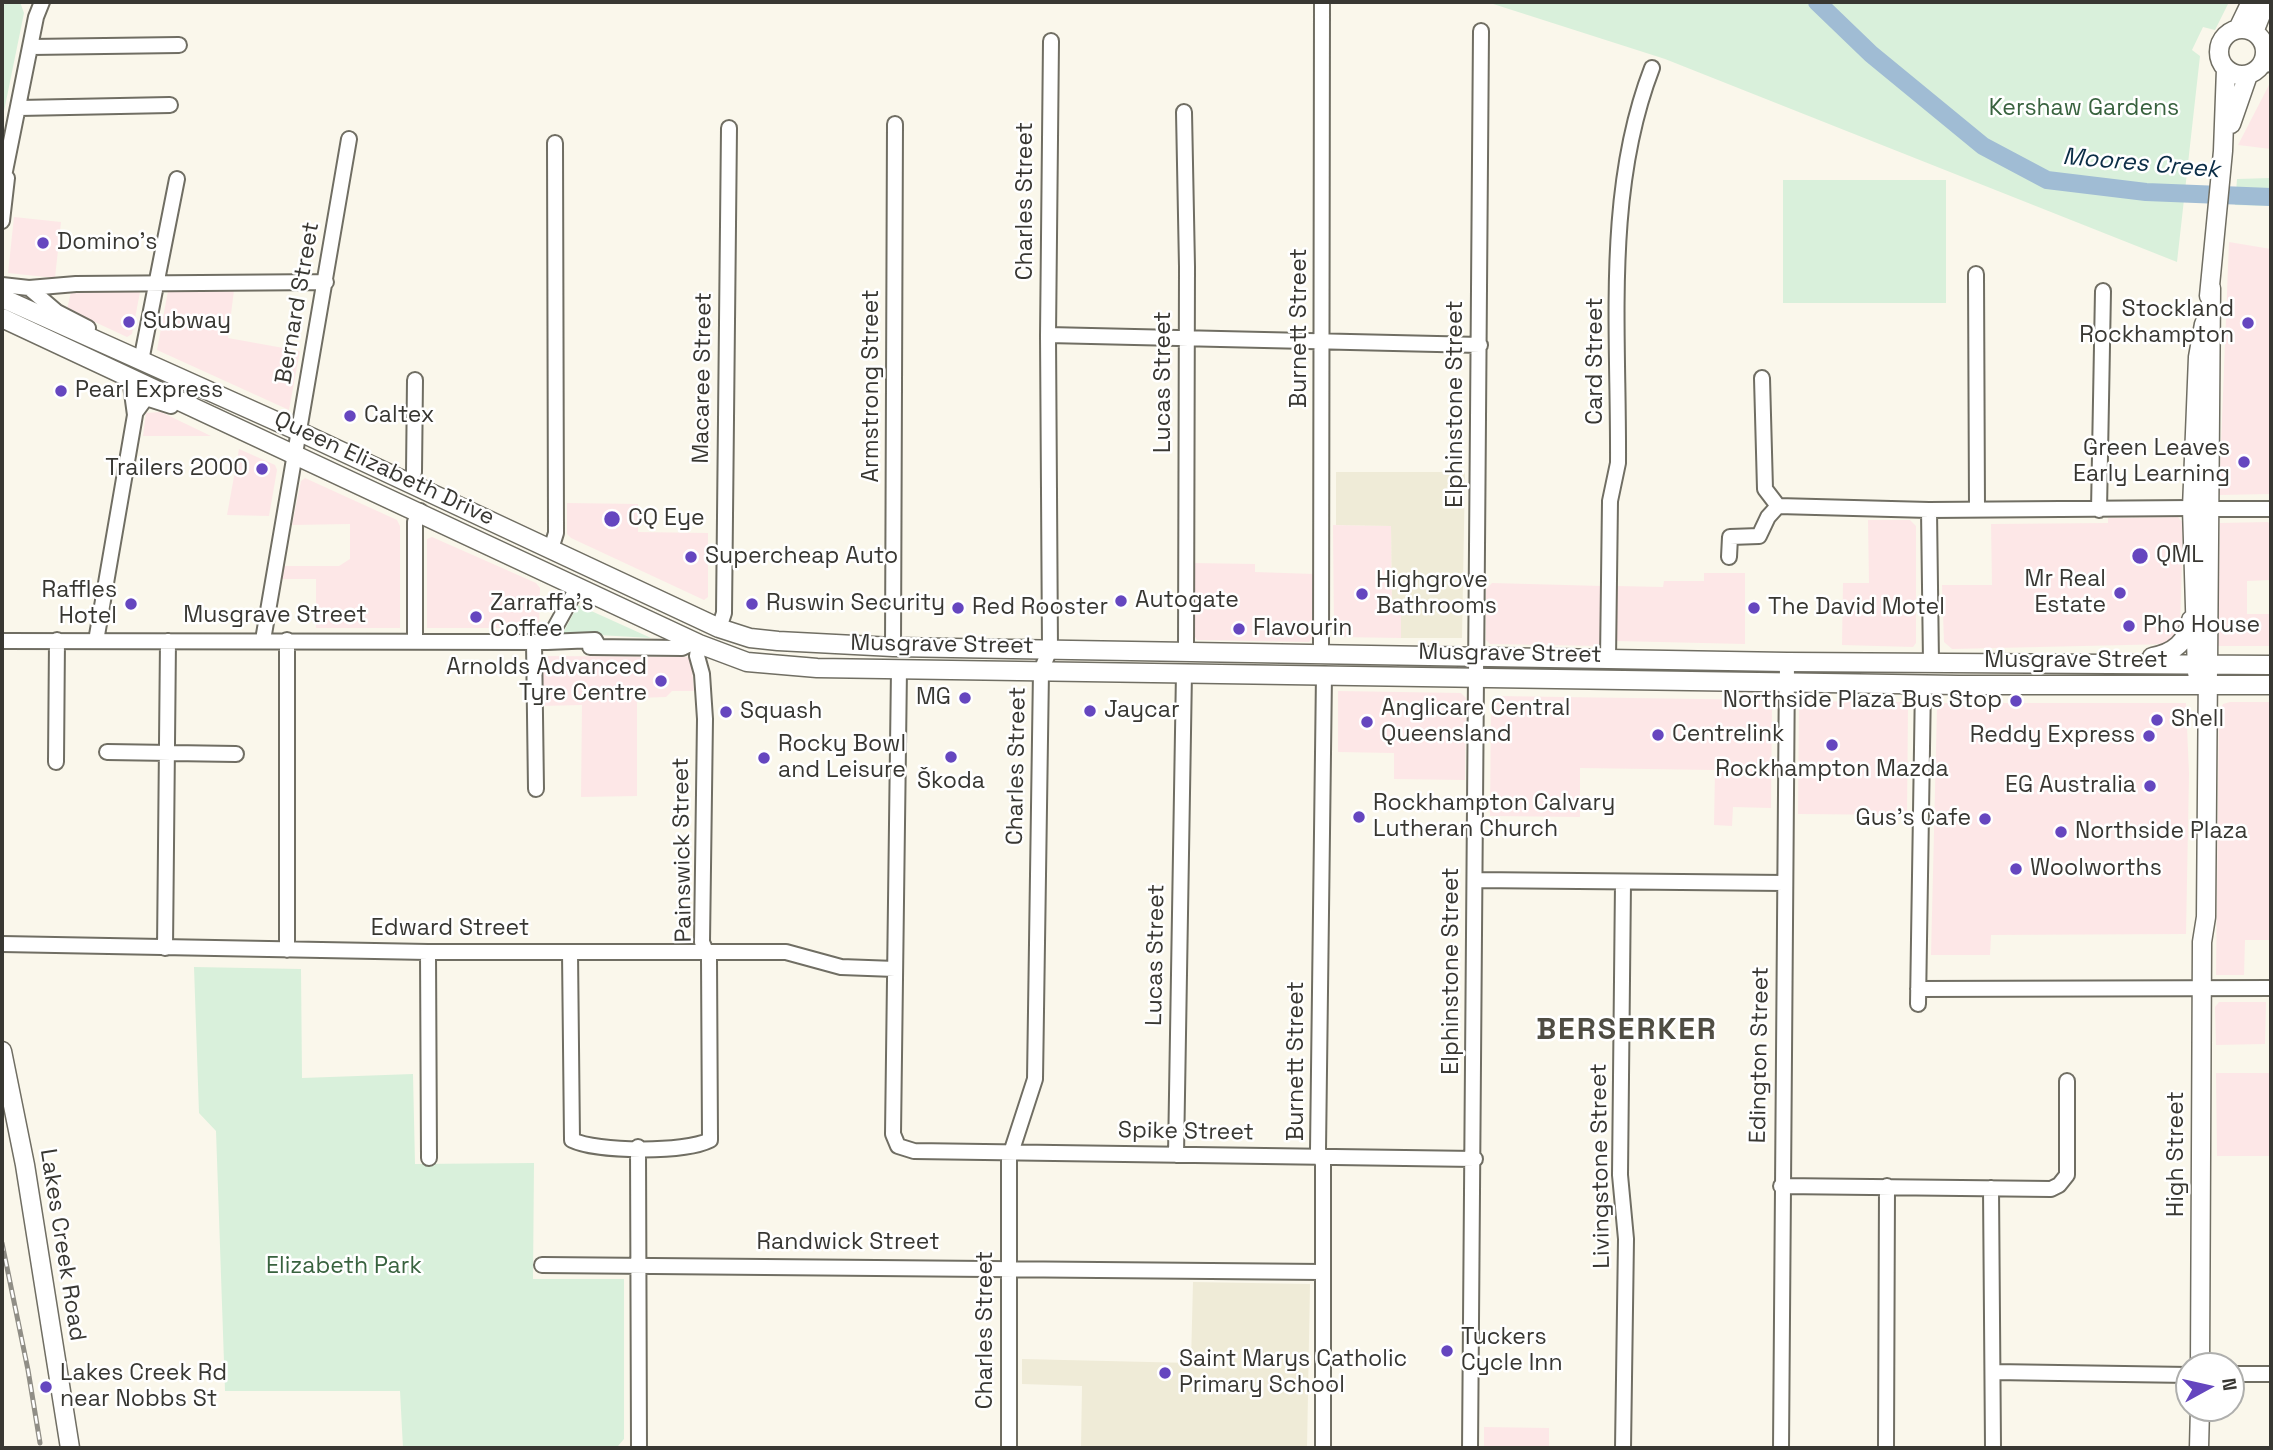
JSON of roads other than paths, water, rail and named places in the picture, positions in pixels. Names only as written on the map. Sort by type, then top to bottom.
[{"type":"main road","name":"High Street","points":[[2246,30],[2251,2]]},
{"type":"main road","name":"High Street","points":[[2200,1352],[2202,942],[2206,917],[2200,508],[2204,383],[2223,151],[2226,69],[2219,58],[2220,44],[2227,34],[2246,30],[2266,2]]},
{"type":"main road","points":[[2226,69],[2240,76],[2263,61],[2246,30]]},
{"type":"main road","name":"High Street","points":[[2223,151],[2235,107],[2263,61]]},
{"type":"main road","name":"Queen Elizabeth Drive","points":[[2,298],[298,431],[719,628],[750,638]]},
{"type":"main road","name":"Queen Elizabeth Drive","points":[[2,318],[420,511],[696,643],[747,662]]},
{"type":"main road","name":"High Street","points":[[2200,508],[2193,582],[2203,663]]},
{"type":"main road","points":[[2107,664],[2165,654],[2180,644],[2190,625],[2193,582]]},
{"type":"main road","name":"Musgrave Street","points":[[750,638],[893,647],[1787,662],[2271,665]]},
{"type":"main road","name":"Musgrave Street","points":[[747,662],[792,668],[1787,683],[2271,685]]},
{"type":"main road","name":"Lakes Creek Road","points":[[2,1051],[25,1166],[70,1448]]},
{"type":"main road","points":[[2200,1422],[2200,1448]]},
{"type":"street","points":[[33,2],[36,17]]},
{"type":"street","points":[[2,220],[7,170],[36,17],[42,2]]},
{"type":"street","name":"Burnett Street","points":[[1321,654],[1322,2]]},
{"type":"street","name":"Elphinstone Street","points":[[1470,1448],[1475,1159],[1481,31]]},
{"type":"street","name":"Charles Street","points":[[1009,1448],[1009,1160],[1035,1079],[1041,671],[1050,649],[1048,335],[1051,41]]},
{"type":"street","points":[[31,47],[178,45]]},
{"type":"street","name":"Card Street","points":[[1608,659],[1610,501],[1618,463],[1620,198],[1629,140],[1652,68]]},
{"type":"street","points":[[19,108],[170,105]]},
{"type":"street","name":"Lucas Street","points":[[1184,112],[1187,338],[1186,652]]},
{"type":"street","name":"Armstrong Street","points":[[893,647],[895,124]]},
{"type":"street","name":"Macaree Street","points":[[719,628],[724,613],[729,128]]},
{"type":"street","name":"Bernard Street","points":[[263,640],[349,139]]},
{"type":"street","points":[[551,549],[556,533],[555,143]]},
{"type":"street","points":[[2,186],[7,170]]},
{"type":"street","points":[[141,361],[177,179]]},
{"type":"street","points":[[1976,274],[1977,509]]},
{"type":"street","points":[[2,285],[29,288],[68,285],[326,282]]},
{"type":"street","points":[[57,312],[68,285]]},
{"type":"street","name":"Queen Elizabeth Drive","points":[[29,288],[57,312],[92,330],[118,349]]},
{"type":"street","points":[[2099,510],[2103,291]]},
{"type":"street","points":[[1048,335],[1480,345]]},
{"type":"street","points":[[96,641],[135,415],[130,377]]},
{"type":"street","points":[[1762,378],[1765,489],[1778,506]]},
{"type":"street","points":[[410,484],[414,472],[415,380]]},
{"type":"street","points":[[135,415],[143,400],[149,397],[218,419]]},
{"type":"street","points":[[1729,557],[1730,537],[1759,536],[1764,531],[1768,517],[1778,506],[1928,510],[2271,509]]},
{"type":"street","points":[[1928,510],[1931,663]]},
{"type":"street","points":[[415,642],[415,526],[420,511]]},
{"type":"street","points":[[536,789],[541,642],[577,588]]},
{"type":"street","name":"Musgrave Street","points":[[2,640],[541,642],[558,647],[682,648],[696,643]]},
{"type":"street","points":[[56,762],[57,640]]},
{"type":"street","points":[[165,948],[168,640]]},
{"type":"street","points":[[287,640],[287,950]]},
{"type":"street","name":"Painswick Street","points":[[638,1147],[698,1146],[710,1140],[709,958],[702,942],[705,719],[702,674],[696,643]]},
{"type":"street","name":"Edington Street","points":[[1781,1448],[1787,662]]},
{"type":"street","points":[[895,969],[900,668]]},
{"type":"street","name":"Lucas Street","points":[[1176,1155],[1184,672]]},
{"type":"street","name":"Burnett Street","points":[[1323,1448],[1323,1164],[1318,1150],[1324,674]]},
{"type":"street","points":[[1923,684],[1918,996],[2271,988]]},
{"type":"street","points":[[107,752],[236,754]]},
{"type":"street","points":[[1475,880],[1785,883]]},
{"type":"street","name":"Livingstone Street","points":[[1623,882],[1620,1175],[1626,1239],[1623,1448]]},
{"type":"street","name":"Edward Street","points":[[2,944],[428,952],[786,952],[841,967],[895,969]]},
{"type":"street","points":[[428,952],[429,1158]]},
{"type":"street","points":[[570,952],[572,1140],[584,1146],[638,1147],[639,1448]]},
{"type":"street","name":"Spike Street","points":[[895,969],[892,1134],[898,1146],[914,1151],[1475,1159]]},
{"type":"street","points":[[1781,1186],[2051,1189],[2059,1185],[2067,1175],[2067,1081]]},
{"type":"street","points":[[1886,1448],[1887,1186]]},
{"type":"street","points":[[1991,1188],[1993,1448]]},
{"type":"street","name":"Randwick Street","points":[[542,1265],[1009,1267],[1322,1272]]},
{"type":"street","points":[[1994,1372],[2175,1375]]},
{"type":"street","points":[[2245,1374],[2271,1374]]},
{"type":"waterway","name":"Moores Creek","points":[[1817,2],[1871,54],[1983,146],[2047,180],[2146,192],[2271,197]]},
{"type":"railway","points":[[2,1243],[40,1443]]},
{"type":"place","name":"Domino's","points":[[43,243]]},
{"type":"place","name":"Subway","points":[[129,322]]},
{"type":"place","name":"Stockland Rockhampton","points":[[2248,323]]},
{"type":"place","name":"Pearl Express","points":[[61,391]]},
{"type":"place","name":"Caltex","points":[[350,416]]},
{"type":"place","name":"Green Leaves Early Learning","points":[[2244,462]]},
{"type":"place","name":"Trailers 2000","points":[[262,469]]},
{"type":"place","name":"CQ Eye","points":[[612,519]]},
{"type":"place","name":"QML","points":[[2140,556]]},
{"type":"place","name":"Supercheap Auto","points":[[691,557]]},
{"type":"place","name":"Mr Real Estate","points":[[2120,593]]},
{"type":"place","name":"Highgrove Bathrooms","points":[[1362,594]]},
{"type":"place","name":"Autogate","points":[[1121,601]]},
{"type":"place","name":"Raffles Hotel","points":[[131,604]]},
{"type":"place","name":"Ruswin Security","points":[[752,604]]},
{"type":"place","name":"Red Rooster","points":[[958,608]]},
{"type":"place","name":"The David Motel","points":[[1754,608]]},
{"type":"place","name":"Zarraffa's Coffee","points":[[476,617]]},
{"type":"place","name":"Pho House","points":[[2129,626]]},
{"type":"place","name":"Flavourin","points":[[1239,629]]},
{"type":"place","name":"Arnolds Advanced Tyre Centre","points":[[661,681]]},
{"type":"place","name":"MG","points":[[965,698]]},
{"type":"place","name":"Northside Plaza Bus Stop","points":[[2016,701]]},
{"type":"place","name":"Jaycar","points":[[1090,711]]},
{"type":"place","name":"Squash","points":[[726,712]]},
{"type":"place","name":"Shell","points":[[2157,720]]},
{"type":"place","name":"Anglicare Central Queensland","points":[[1367,722]]},
{"type":"place","name":"Centrelink","points":[[1658,735]]},
{"type":"place","name":"Reddy Express","points":[[2149,736]]},
{"type":"place","name":"Rockhampton Mazda","points":[[1832,745]]},
{"type":"place","name":"Škoda","points":[[951,757]]},
{"type":"place","name":"Rocky Bowl and Leisure","points":[[764,758]]},
{"type":"place","name":"EG Australia","points":[[2150,786]]},
{"type":"place","name":"Rockhampton Calvary Lutheran Church","points":[[1359,817]]},
{"type":"place","name":"Gus's Cafe","points":[[1985,819]]},
{"type":"place","name":"Northside Plaza","points":[[2061,832]]},
{"type":"place","name":"Woolworths","points":[[2016,869]]},
{"type":"place","name":"Tuckers Cycle Inn","points":[[1447,1351]]},
{"type":"place","name":"Saint Marys Catholic Primary School","points":[[1165,1373]]},
{"type":"place","name":"Lakes Creek Rd near Nobbs St","points":[[46,1387]]},
{"type":"district","name":"BERSERKER","points":[[1627,1031]]},
{"type":"park label","name":"Kershaw Gardens","points":[[2084,109]]},
{"type":"park label","name":"Elizabeth Park","points":[[344,1267]]}]
